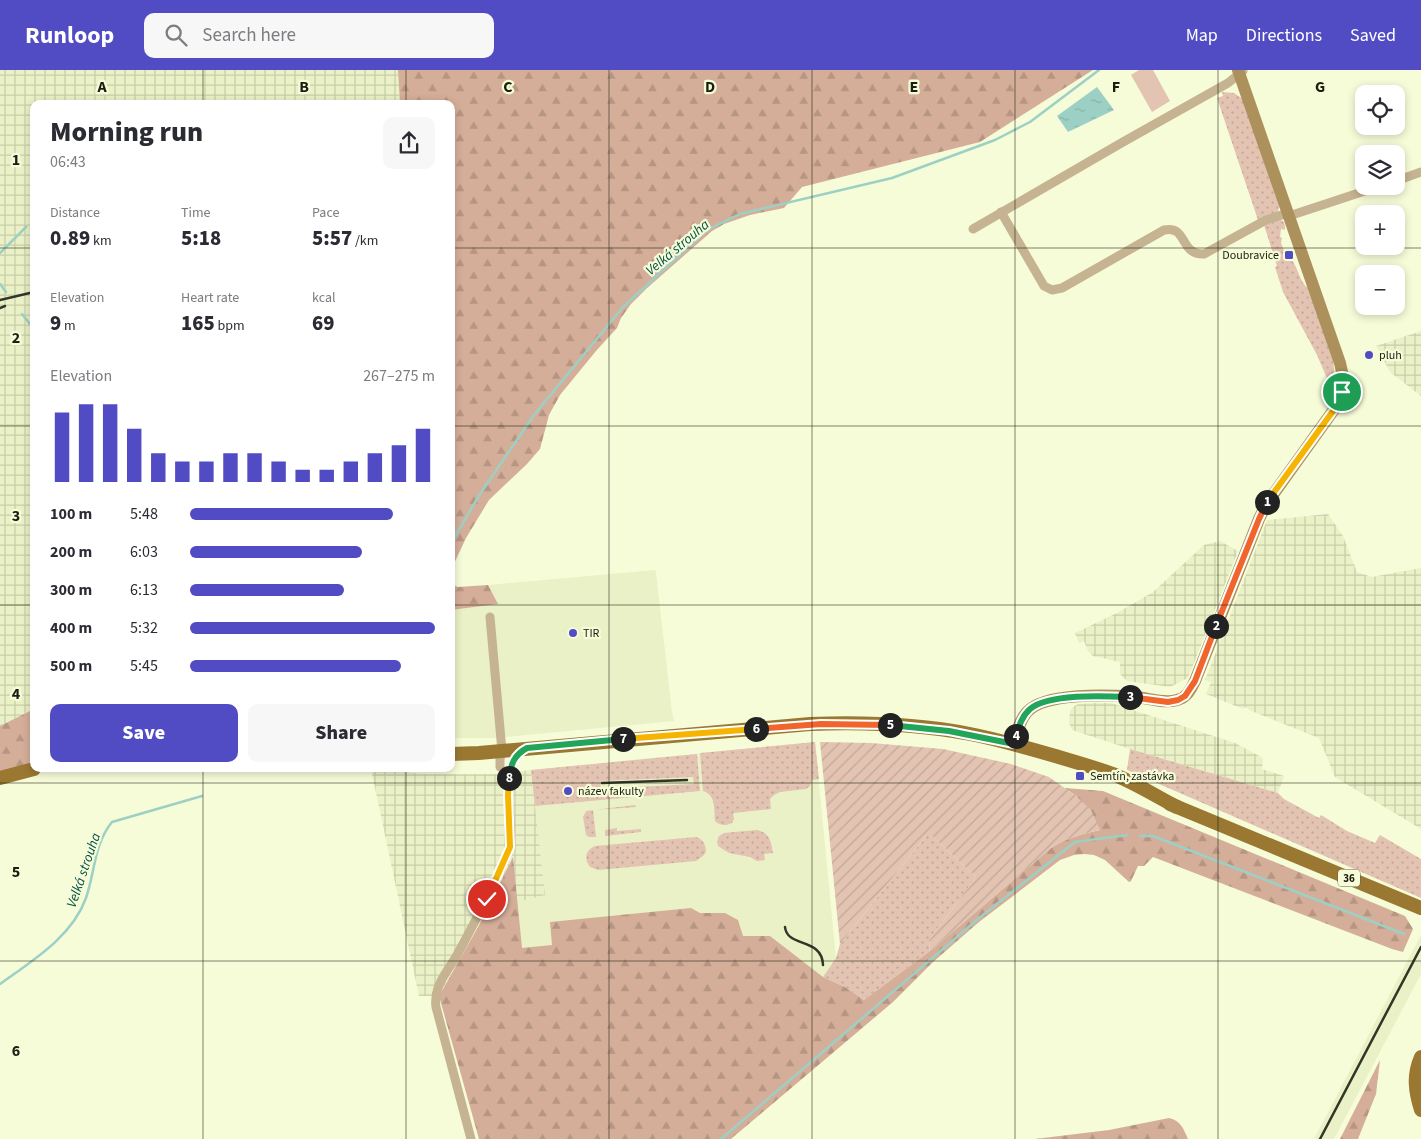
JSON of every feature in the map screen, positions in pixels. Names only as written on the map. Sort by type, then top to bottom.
[{"type":"main road","name":"36","points":[[455,754],[837,723],[885,725],[970,734],[1014,744],[1091,766],[1114,775],[1178,807],[1417,907]]},
{"type":"main road","points":[[0,778],[30,770]]},
{"type":"main road","points":[[1419,1062],[1417,1084],[1421,1091]]},
{"type":"main road","points":[[1419,1062],[1415,1085],[1421,1110]]},
{"type":"street","points":[[973,229],[1228,83],[1241,71],[1288,215],[1340,363],[1343,379],[1340,400],[1267,503],[1259,519],[1188,693],[1180,699],[1168,702],[1117,696],[1046,701],[1034,706],[1025,715],[1020,723],[1014,744]]},
{"type":"street","points":[[1405,178],[1421,172]]},
{"type":"street","points":[[1001,212],[1044,286],[1052,290],[1062,288],[1164,230],[1175,230],[1192,252],[1204,254],[1266,220],[1355,194]]},
{"type":"street","points":[[490,617],[502,751],[500,767],[508,795]]},
{"type":"street","points":[[471,1139],[435,1001],[436,994],[442,979],[454,961],[487,899],[510,847],[508,795],[511,766],[518,754],[527,748]]},
{"type":"street","points":[[502,751],[509,759],[511,766]]},
{"type":"street","points":[[480,753],[493,758],[500,767]]},
{"type":"shaded area","points":[[0,70],[398,70],[400,100],[30,100],[30,711],[0,726]]},
{"type":"shaded area","points":[[1139,70],[1153,70],[1170,101],[1152,112],[1131,75]]},
{"type":"shaded area","points":[[1222,92],[1234,93],[1243,99],[1279,206],[1278,212],[1258,220],[1217,98],[1223,96]]},
{"type":"shaded area","points":[[1281,220],[1285,230],[1281,229],[1281,243],[1288,260],[1291,259],[1305,286],[1308,288],[1333,360],[1336,387],[1332,390],[1317,355],[1283,292],[1275,267],[1277,266],[1264,225]]},
{"type":"shaded area","points":[[1421,331],[1421,396],[1390,372],[1376,346]]},
{"type":"shaded area","points":[[1328,514],[1343,536],[1357,572],[1372,577],[1421,568],[1421,829],[1335,777],[1319,738],[1244,707],[1243,709],[1206,694],[1211,682],[1205,680],[1267,520]]},
{"type":"shaded area","points":[[1220,541],[1238,551],[1188,678],[1170,687],[1127,681],[1120,674],[1120,662],[1093,656],[1088,651],[1084,641],[1079,643],[1075,633],[1117,613],[1153,592],[1204,545]]},
{"type":"shaded area","points":[[655,570],[674,721],[495,738],[455,738],[455,609],[498,604],[488,585]]},
{"type":"shaded area","points":[[1111,703],[1235,743],[1263,758],[1262,769],[1284,776],[1278,793],[1072,730],[1069,723],[1070,711],[1073,707],[1078,704]]},
{"type":"shaded area","points":[[815,742],[836,958],[711,1139],[478,927],[539,850],[531,770]]},
{"type":"shaded area","points":[[815,742],[819,779],[812,780],[810,786],[806,789],[780,792],[774,795],[770,799],[771,809],[733,813],[734,819],[728,825],[721,825],[715,821],[712,799],[703,791],[700,753]]},
{"type":"shaded area","points":[[820,742],[871,743],[943,749],[1011,764],[1049,777],[1076,796],[1091,810],[1100,830],[1074,837],[1051,848],[930,951],[929,940],[976,877],[932,836],[926,836],[840,944]]},
{"type":"shaded area","points":[[1130,749],[1278,793],[1284,799],[1319,818],[1321,815],[1347,831],[1375,843],[1380,835],[1421,859],[1421,898],[1127,770]]},
{"type":"shaded area","points":[[697,754],[700,791],[535,806],[531,770]],"holes":[[[693,777],[694,784],[636,787],[634,791],[614,793],[613,789],[600,790],[601,781]]]},
{"type":"shaded area","points":[[531,770],[545,895],[515,903],[499,887],[439,996],[419,996],[372,772],[496,774]]},
{"type":"shaded area","points":[[635,805],[636,807],[596,810]]},
{"type":"shaded area","points":[[593,810],[596,837],[589,837],[586,835],[583,817],[586,811]]},
{"type":"shaded area","points":[[617,828],[617,831],[641,829],[641,832],[605,836],[605,830]]},
{"type":"shaded area","points":[[757,830],[767,835],[771,845],[773,853],[764,854],[765,860],[757,861],[750,857],[729,853],[718,846],[719,836],[724,833]]},
{"type":"shaded area","points":[[926,836],[932,836],[976,877],[929,940],[930,951],[864,1000],[845,987],[823,977],[836,958],[840,944]]},
{"type":"shaded area","points":[[696,837],[704,843],[706,852],[696,861],[598,870],[590,867],[587,861],[587,852],[595,846]]},
{"type":"shaded area","points":[[1421,935],[1421,974],[1334,1139],[1314,1139]]},
{"type":"green space","points":[[398,70],[1093,70],[980,142],[802,187],[784,208],[750,215],[724,224],[712,231],[631,304],[621,318],[617,328],[560,395],[549,415],[540,449],[489,500],[466,538],[455,561],[455,100],[400,100]]},
{"type":"green space","points":[[488,585],[498,604],[455,609],[455,586]]},
{"type":"green space","points":[[30,711],[30,764],[0,772],[0,726]]},
{"type":"green space","points":[[1065,788],[1103,791],[1405,916],[1413,929],[1403,952],[1153,857],[1144,866],[1138,866],[1129,882],[1105,860],[1094,855],[1074,855],[1060,860],[979,922],[932,963],[893,1002],[731,1139],[479,1139],[439,996],[478,927],[513,857],[522,948],[552,945],[550,922],[691,908],[700,913],[725,913],[738,920],[743,936],[770,936],[823,977],[845,987],[864,1000],[930,951],[1051,848],[1074,837],[1100,830],[1076,796]]},
{"type":"green space","points":[[1380,1060],[1376,1094],[1358,1139],[1340,1139]]},
{"type":"green space","points":[[1169,1118],[1179,1123],[1188,1139],[1035,1139],[1109,1130]]},
{"type":"water","points":[[1097,87],[1114,110],[1068,132],[1057,116]]},
{"type":"waterway","name":"Velká strouha","points":[[455,536],[480,494],[534,415],[623,307],[707,230],[740,214],[892,178],[995,140],[1030,122],[1099,70]]},
{"type":"waterway","points":[[0,253],[26,227]]},
{"type":"waterway","points":[[0,284],[6,292]]},
{"type":"waterway","points":[[22,314],[30,324]]},
{"type":"waterway","name":"Velká strouha","points":[[0,984],[50,947],[71,925],[80,912],[89,888],[98,849],[112,822],[202,796]]},
{"type":"waterway","points":[[721,1139],[978,919],[1075,842],[1127,835]]},
{"type":"waterway","points":[[1140,836],[1153,836],[1404,934]]},
{"type":"railway","points":[[0,300],[30,293]]},
{"type":"railway","points":[[0,308],[5,306]]},
{"type":"railway","points":[[602,783],[687,780]]},
{"type":"railway","points":[[785,927],[787,934],[792,938],[817,950],[823,965]]},
{"type":"railway","points":[[1320,1139],[1421,947]]},
{"type":"place","name":"Doubravice","points":[[1289,255]]},
{"type":"place","name":"pluh","points":[[1369,355]]},
{"type":"place","name":"TIR","points":[[573,633]]},
{"type":"place","name":"Semtín, zastávka","points":[[1080,776]]},
{"type":"place","name":"název fakulty","points":[[568,791]]},
{"type":"route","points":[[487,899],[510,847],[508,789],[511,766],[518,754],[527,748],[837,723],[920,727],[970,734],[1014,744],[1020,723],[1025,715],[1034,706],[1046,701],[1093,696],[1136,697],[1168,702],[1180,699],[1188,693],[1195,681],[1267,503],[1337,406],[1342,392]]}]
